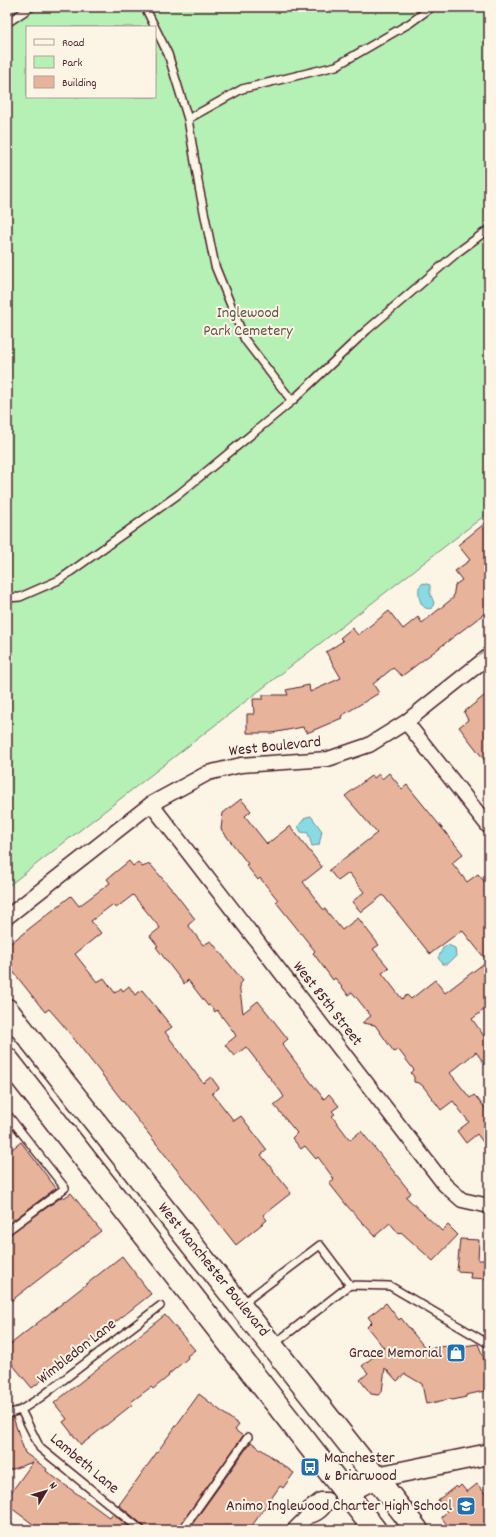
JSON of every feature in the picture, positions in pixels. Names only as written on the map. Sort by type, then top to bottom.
[{"type":"main road","name":"West Manchester Boulevard","points":[[7,1010],[273,1345],[417,1530]]},
{"type":"main road","name":"West Manchester Boulevard","points":[[7,1059],[336,1496],[375,1530]]},
{"type":"main road","points":[[336,1496],[377,1477],[489,1454]]},
{"type":"street","name":"West Boulevard","points":[[7,917],[152,804],[208,773],[242,765],[328,759],[369,745],[406,722],[489,656]]},
{"type":"street","points":[[406,722],[489,827]]},
{"type":"street","name":"West 85th Street","points":[[152,804],[445,1185],[462,1200],[489,1206]]},
{"type":"street","points":[[294,1530],[308,1516],[314,1515],[336,1496]]},
{"type":"lane","points":[[7,22],[31,7]]},
{"type":"lane","points":[[145,7],[154,26]]},
{"type":"lane","points":[[188,119],[242,89],[336,66],[410,23],[432,7]]},
{"type":"lane","points":[[156,29],[168,54],[188,119],[199,187],[215,266],[245,340],[292,401]]},
{"type":"lane","points":[[7,598],[20,597],[59,580],[178,494],[292,401],[367,330],[458,252],[489,229]]},
{"type":"lane","points":[[7,1114],[65,1188],[7,1231]]},
{"type":"lane","points":[[241,1305],[320,1245],[350,1285]]},
{"type":"lane","points":[[273,1345],[350,1285],[390,1286],[489,1344]]},
{"type":"lane","name":"Wimbledon Lane","points":[[7,1414],[20,1410],[41,1397],[160,1306]]},
{"type":"lane","name":"Lambeth Lane","points":[[20,1410],[40,1448],[141,1530]]},
{"type":"lane","points":[[182,1530],[248,1437]]},
{"type":"green space","name":"Inglewood Park Cemetery","points":[[7,7],[489,7],[489,512],[7,887]]},
{"type":"water","points":[[423,583],[430,585],[430,593],[434,603],[432,608],[428,609],[422,605],[419,587]]},
{"type":"water","points":[[311,816],[322,831],[319,845],[312,846],[308,833],[301,832],[298,826],[306,817]]},
{"type":"water","points":[[448,945],[455,948],[456,956],[448,964],[443,964],[438,958],[443,948]]},
{"type":"building","points":[[489,520],[489,610],[402,676],[393,668],[373,684],[379,693],[341,716],[342,718],[307,733],[307,730],[304,730],[303,727],[272,733],[247,733],[247,714],[254,714],[253,699],[263,699],[263,695],[288,695],[286,690],[309,685],[310,692],[341,678],[326,652],[343,641],[340,638],[352,628],[358,635],[389,611],[403,629],[418,617],[422,623],[453,598],[455,585],[462,580],[455,571],[470,560],[458,545]]},
{"type":"building","points":[[489,692],[489,766],[459,727],[468,720],[464,712]]},
{"type":"building","points":[[389,773],[402,789],[407,785],[463,854],[452,863],[467,882],[478,874],[489,887],[489,1006],[472,1019],[489,1043],[489,1070],[476,1052],[450,1073],[470,1098],[474,1095],[489,1113],[489,1150],[477,1134],[466,1143],[457,1131],[469,1122],[453,1101],[441,1110],[423,1086],[414,1082],[414,1077],[411,1073],[414,1070],[398,1049],[394,1052],[375,1025],[362,1023],[371,1016],[352,992],[348,995],[335,978],[333,980],[313,953],[315,951],[276,902],[278,900],[260,878],[258,880],[246,865],[248,864],[221,829],[223,813],[241,799],[251,811],[245,816],[267,844],[290,826],[322,867],[303,882],[323,909],[325,909],[342,930],[358,918],[379,945],[373,949],[389,968],[382,973],[402,999],[407,995],[411,999],[435,980],[445,993],[487,961],[462,930],[430,954],[383,895],[361,912],[352,902],[364,892],[349,873],[338,881],[329,870],[377,833],[345,796],[372,775],[374,778],[379,774],[382,779]]},
{"type":"building","points":[[129,861],[133,866],[138,862],[142,867],[150,864],[174,892],[195,919],[188,925],[203,945],[211,941],[243,981],[239,984],[243,1013],[258,1001],[288,1039],[282,1044],[306,1076],[324,1099],[329,1094],[339,1106],[332,1111],[335,1114],[332,1116],[350,1140],[361,1131],[411,1193],[406,1197],[442,1231],[448,1225],[458,1235],[433,1261],[401,1232],[399,1234],[390,1223],[375,1236],[348,1207],[329,1183],[334,1179],[318,1157],[316,1159],[305,1146],[301,1149],[292,1138],[297,1133],[274,1105],[284,1097],[281,1092],[246,1047],[234,1056],[225,1045],[236,1036],[233,1031],[217,1010],[215,1012],[210,1005],[208,1006],[188,980],[184,984],[156,947],[158,946],[150,936],[160,928],[133,895],[116,908],[112,905],[91,921],[101,933],[75,954],[97,982],[104,978],[115,993],[121,988],[123,991],[129,986],[135,995],[142,990],[172,1027],[165,1032],[203,1083],[211,1077],[219,1088],[212,1093],[234,1121],[241,1116],[267,1150],[261,1155],[291,1193],[263,1215],[267,1220],[236,1245],[63,1025],[49,1009],[45,1012],[7,964],[7,946],[71,896],[79,906],[110,883],[107,879]]},
{"type":"building","points":[[21,1142],[56,1188],[7,1225],[7,1153]]},
{"type":"building","points":[[71,1193],[101,1231],[7,1304],[7,1236],[63,1196],[64,1198]]},
{"type":"building","points":[[460,1239],[479,1240],[478,1260],[489,1260],[489,1279],[470,1278],[471,1272],[457,1271]]},
{"type":"building","points":[[122,1256],[151,1294],[32,1388],[7,1358],[7,1347]]},
{"type":"building","name":"Grace Memorial","points":[[386,1303],[399,1320],[401,1318],[426,1349],[446,1346],[450,1348],[478,1344],[483,1356],[489,1390],[466,1395],[466,1397],[453,1400],[450,1399],[426,1404],[422,1384],[405,1374],[397,1381],[385,1368],[382,1392],[378,1395],[371,1394],[360,1380],[368,1373],[362,1366],[384,1348],[367,1327],[372,1322],[368,1317]]},
{"type":"building","points":[[165,1315],[195,1350],[168,1375],[169,1376],[153,1389],[151,1387],[131,1402],[133,1404],[81,1445],[63,1422],[67,1419],[54,1403]]},
{"type":"building","points":[[199,1394],[239,1425],[235,1430],[243,1436],[177,1530],[146,1530],[144,1526],[119,1505]]},
{"type":"building","points":[[13,1417],[25,1453],[47,1469],[46,1471],[110,1518],[113,1514],[133,1530],[41,1530],[7,1505],[7,1498],[33,1462],[7,1471],[7,1419]]},
{"type":"building","points":[[251,1442],[294,1473],[283,1488],[280,1486],[249,1530],[188,1530]]},
{"type":"building","name":"Animo Inglewood Charter High School","points":[[477,1484],[489,1498],[489,1530],[451,1530],[441,1517],[447,1512],[438,1500],[456,1486],[458,1488],[461,1485],[467,1492]]},
{"type":"place","name":"Grace Memorial","points":[[456,1353]]},
{"type":"place","name":"Manchester & Briarwood","points":[[310,1467]]},
{"type":"place","name":"Animo Inglewood Charter High School","points":[[466,1506]]}]
